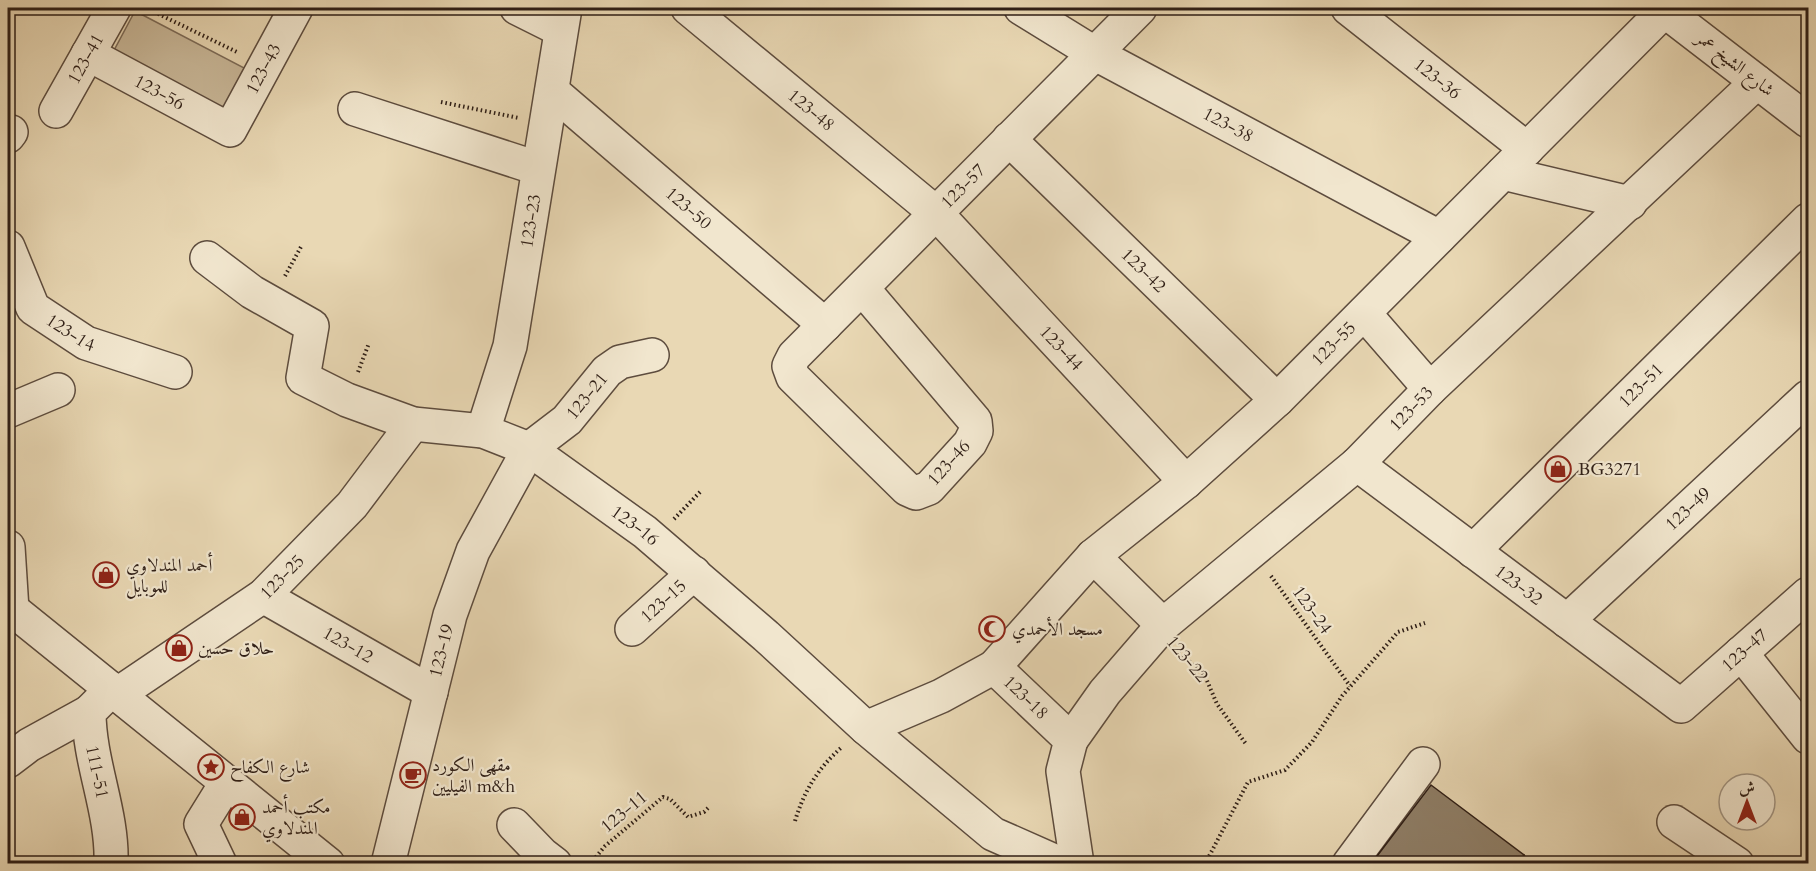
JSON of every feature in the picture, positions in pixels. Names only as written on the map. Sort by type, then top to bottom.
[{"type":"street","name":"123-41","points":[[56,111],[114,8]]},
{"type":"street","name":"123-43","points":[[230,130],[296,8]]},
{"type":"street","points":[[517,8],[562,18]]},
{"type":"street","name":"123-48","points":[[688,8],[936,213]]},
{"type":"street","name":"123-38","points":[[1021,8],[1094,53],[1439,237]]},
{"type":"street","name":"123-57","points":[[789,366],[794,356],[1140,8]]},
{"type":"street","name":"123-36","points":[[1348,8],[1527,149]]},
{"type":"street","name":"123-55","points":[[994,666],[1093,556],[1186,482],[1277,400],[1664,9]]},
{"type":"street","name":"شارع الشيخ عمر","points":[[1664,9],[1809,121]]},
{"type":"street","name":"123-23","points":[[483,430],[510,346],[525,267],[537,168],[552,91],[562,18]]},
{"type":"street","name":"123-56","points":[[88,54],[230,130]]},
{"type":"street","name":"123-53","points":[[1071,740],[1105,692],[1163,625],[1357,464],[1430,389],[1757,82]]},
{"type":"street","name":"123-50","points":[[552,91],[825,325]]},
{"type":"street","points":[[355,109],[537,168]]},
{"type":"street","name":"123-42","points":[[1009,139],[1277,400]]},
{"type":"street","points":[[1503,173],[1630,203]]},
{"type":"street","name":"123-44","points":[[936,213],[1186,482]]},
{"type":"street","name":"123-51","points":[[1473,551],[1809,220]]},
{"type":"street","name":"123-14","points":[[8,247],[20,313],[87,343],[175,372]]},
{"type":"street","name":"123-16","points":[[207,258],[252,292],[312,326],[303,378],[347,400],[413,424],[483,430],[529,449],[654,540],[694,573],[866,728],[993,834],[1060,864]]},
{"type":"street","name":"123-46","points":[[789,366],[793,377],[907,489],[916,493],[929,488],[970,443],[976,431],[975,421],[862,288]]},
{"type":"street","points":[[1364,313],[1430,389]]},
{"type":"street","name":"123-21","points":[[529,449],[567,420],[607,371],[620,362],[652,355]]},
{"type":"street","points":[[8,411],[58,390]]},
{"type":"street","name":"123-49","points":[[1567,621],[1809,397]]},
{"type":"street","name":"123-25","points":[[8,761],[29,745],[263,596],[352,505],[413,424]]},
{"type":"street","name":"123-19","points":[[388,864],[450,615],[473,551],[529,449]]},
{"type":"street","name":"123-32","points":[[1357,464],[1681,706]]},
{"type":"street","points":[[8,547],[10,608],[106,698],[227,782],[328,864]]},
{"type":"street","name":"123-22","points":[[1093,556],[1163,625]]},
{"type":"street","name":"123-15","points":[[632,629],[694,573]]},
{"type":"street","name":"123-47","points":[[1681,706],[1809,594]]},
{"type":"street","name":"123-12","points":[[263,596],[432,692]]},
{"type":"street","points":[[1741,653],[1809,737]]},
{"type":"street","name":"123-18","points":[[866,728],[941,696],[994,666],[1071,740]]},
{"type":"street","name":"111-51","points":[[106,698],[89,736],[112,844],[111,864]]},
{"type":"street","points":[[1071,740],[1063,771],[1077,864]]},
{"type":"street","points":[[1349,864],[1423,764]]},
{"type":"street","points":[[220,864],[201,824],[227,782]]},
{"type":"street","points":[[1674,822],[1737,864]]},
{"type":"street","points":[[514,825],[555,864]]},
{"type":"path","points":[[146,8],[264,66]]},
{"type":"path","points":[[430,100],[546,123]]},
{"type":"path","points":[[654,540],[701,490]]},
{"type":"path","name":"123-24","points":[[1252,551],[1350,686]]},
{"type":"path","points":[[1205,864],[1248,782],[1285,770],[1312,742],[1350,686],[1398,632],[1425,623]]},
{"type":"path","name":"123-22","points":[[1163,625],[1165,639],[1205,676],[1217,704],[1246,744]]},
{"type":"path","points":[[795,821],[803,795],[827,760],[866,728]]},
{"type":"path","name":"123-11","points":[[590,864],[605,846],[663,797],[670,799],[688,817],[704,812],[710,807]]},
{"type":"shaded area","points":[[135,11],[248,70],[224,115],[111,56]]},
{"type":"building","points":[[1431,785],[1524,855],[1518,864],[1371,864]]},
{"type":"place","name":"BG3271","points":[[1558,469]]},
{"type":"place","name":"أحمد المندلاوي للموبايل","points":[[106,575]]},
{"type":"place","name":"مسجد الأحمدي","points":[[992,629]]},
{"type":"place","name":"حلاق حسين","points":[[179,648]]},
{"type":"place","name":"شارع الكفاح","points":[[211,767]]},
{"type":"place","name":"مقهى الكورد الفيليين m&h","points":[[413,775]]},
{"type":"place","name":"مكتب أحمد المندلاوي","points":[[242,817]]}]
